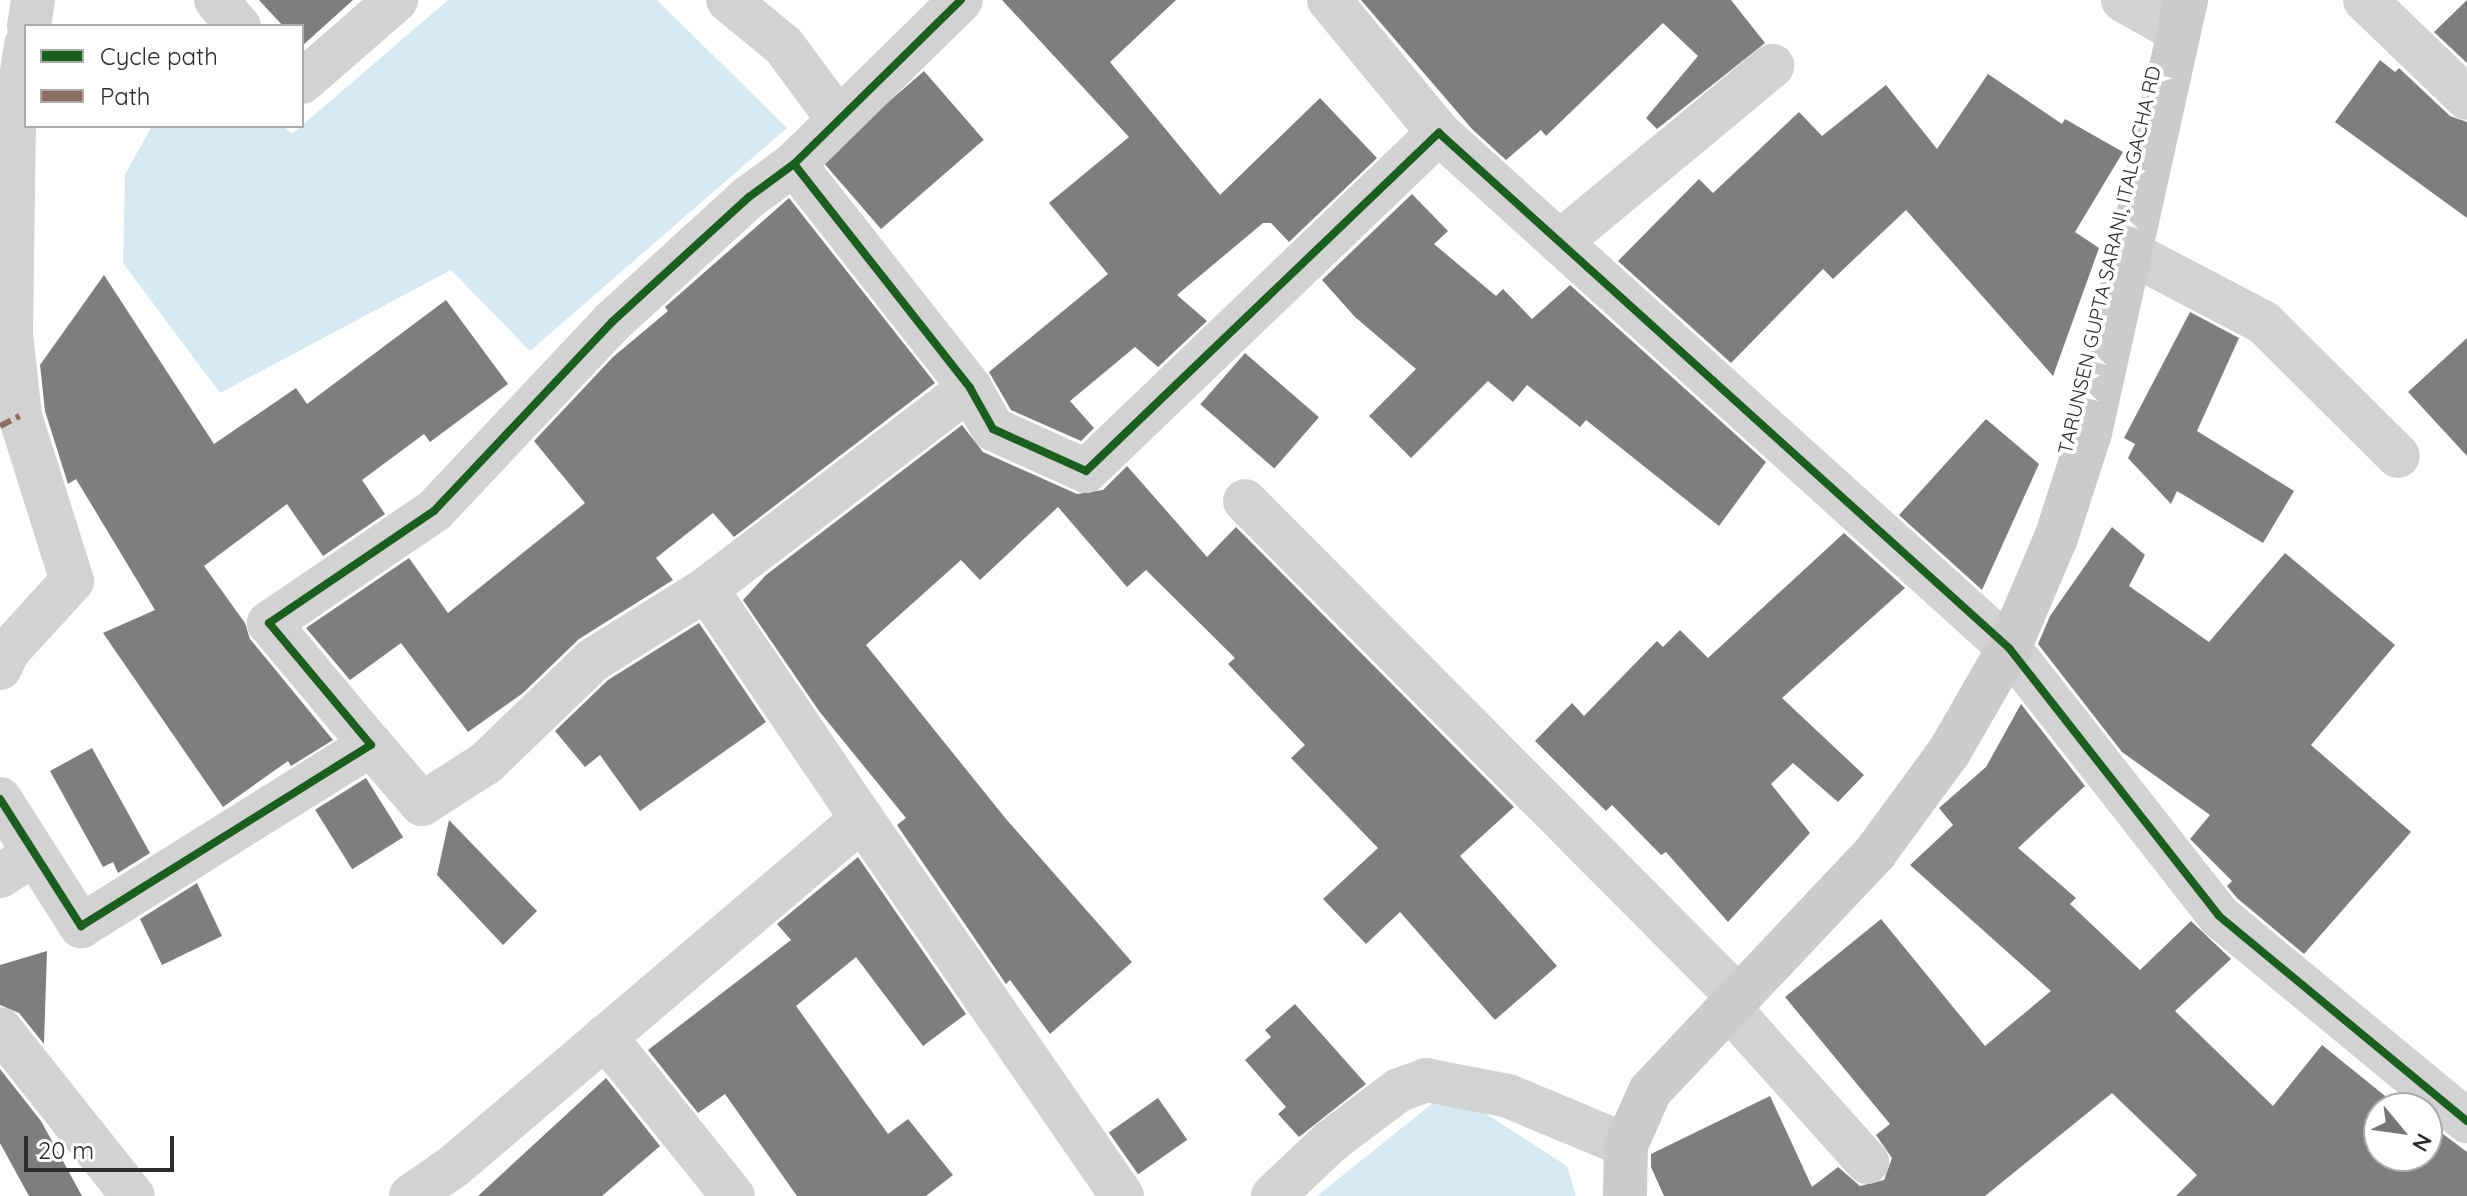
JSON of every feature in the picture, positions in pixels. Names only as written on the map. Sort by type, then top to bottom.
[{"type":"street","points":[[29,24],[33,0]]},
{"type":"street","points":[[216,0],[237,24]]},
{"type":"street","points":[[304,80],[396,0]]},
{"type":"street","points":[[728,0],[784,46],[837,118]]},
{"type":"street","points":[[961,0],[837,118],[794,164],[749,197],[612,322],[434,511],[269,623],[422,804],[486,763],[593,660],[706,589],[970,388]]},
{"type":"street","points":[[1329,0],[1439,133],[2009,648],[2219,916],[2467,1121]]},
{"type":"street","points":[[2123,0],[2181,15]]},
{"type":"street","points":[[2365,0],[2467,98]]},
{"type":"street","name":"TARUNSEN GUPTA SARANI, ITALGACHA RD","points":[[1625,1196],[1626,1145],[1650,1091],[1875,853],[1949,752],[2009,648],[2056,538],[2090,433],[2181,15]]},
{"type":"street","points":[[0,668],[8,651],[72,581],[10,421],[14,126],[24,58]]},
{"type":"street","points":[[1560,242],[1772,66]]},
{"type":"street","points":[[794,164],[970,388],[993,429],[1086,471],[1439,133]]},
{"type":"street","points":[[2129,252],[2263,322],[2398,456]]},
{"type":"street","points":[[1245,501],[1734,1002],[1867,1162]]},
{"type":"street","points":[[706,589],[1122,1196]]},
{"type":"street","points":[[0,799],[17,865],[81,926],[371,745]]},
{"type":"street","points":[[411,1196],[454,1166],[862,819]]},
{"type":"street","points":[[0,1029],[133,1196]]},
{"type":"street","points":[[605,1037],[733,1196]]},
{"type":"street","points":[[1273,1196],[1331,1141],[1399,1090],[1426,1080],[1508,1096],[1626,1145]]},
{"type":"shaded area","points":[[448,0],[657,0],[787,128],[530,351],[451,270],[220,393],[123,263],[125,174],[151,128],[286,128],[292,134],[304,128],[304,124]]},
{"type":"shaded area","points":[[1449,1090],[1567,1166],[1576,1196],[1317,1196]]},
{"type":"building","points":[[259,0],[353,0],[304,44],[304,24],[281,24]]},
{"type":"building","points":[[1002,0],[1176,0],[1110,62],[1220,195],[1320,98],[1377,158],[1289,242],[1271,223],[1263,223],[1177,295],[1207,321],[1158,367],[1135,347],[1070,401],[1094,428],[1081,441],[1011,410],[989,372],[1108,274],[1049,203],[1129,137]]},
{"type":"building","points":[[1361,0],[1731,0],[1765,43],[1657,129],[1646,118],[1698,56],[1663,23],[1546,136],[1541,130],[1506,160],[1472,129]]},
{"type":"building","points":[[2467,0],[2467,63],[2434,32]]},
{"type":"building","points":[[2380,60],[2395,72],[2399,68],[2450,116],[2467,122],[2467,218],[2335,122]]},
{"type":"building","points":[[924,71],[984,140],[881,229],[821,160]]},
{"type":"building","points":[[1988,74],[2062,124],[2065,119],[2123,152],[2075,232],[2099,248],[2053,376],[1906,210],[1833,279],[1823,269],[1731,363],[1618,261],[1699,179],[1713,193],[1799,112],[1822,136],[1886,85],[1937,149]]},
{"type":"building","points":[[1412,194],[1448,231],[1434,244],[1496,296],[1503,289],[1532,319],[1570,285],[1766,462],[1719,526],[1586,420],[1580,427],[1527,385],[1513,402],[1488,381],[1411,458],[1369,416],[1416,369],[1355,317],[1322,280]]},
{"type":"building","points":[[789,198],[935,383],[734,537],[713,513],[656,558],[673,580],[579,639],[523,693],[468,732],[401,643],[350,680],[306,628],[409,558],[448,613],[585,503],[534,441],[613,357],[668,311],[665,307]]},
{"type":"building","points":[[104,275],[214,444],[296,388],[307,404],[446,300],[508,384],[430,442],[424,434],[362,480],[385,514],[323,556],[287,504],[204,566],[245,623],[250,639],[333,740],[291,766],[288,761],[223,807],[103,633],[155,610],[76,479],[68,484],[45,411],[40,365]]},
{"type":"building","points":[[2190,312],[2239,338],[2197,431],[2294,491],[2263,543],[2177,491],[2171,504],[2128,458],[2135,444],[2124,438]]},
{"type":"building","points":[[2467,338],[2467,456],[2408,392]]},
{"type":"building","points":[[1245,353],[1319,417],[1274,469],[1200,404]]},
{"type":"building","points":[[1986,419],[2039,464],[1982,590],[1899,515]]},
{"type":"building","points":[[962,425],[983,452],[1077,494],[1103,490],[1127,466],[1207,557],[1236,527],[1514,807],[1460,856],[1557,966],[1495,1020],[1400,912],[1366,944],[1323,899],[1378,848],[1291,758],[1305,745],[1228,664],[1235,658],[1146,570],[1127,587],[1058,507],[980,580],[961,560],[866,645],[1006,819],[1132,962],[1050,1034],[1010,980],[1006,984],[897,825],[906,818],[819,711],[743,600],[766,575]]},
{"type":"building","points":[[2112,527],[2145,555],[2129,586],[2209,642],[2285,553],[2395,645],[2311,745],[2411,832],[2304,954],[2237,898],[2227,886],[2232,881],[2190,839],[2210,815],[2122,752],[2038,644],[2050,616]]},
{"type":"building","points":[[1844,533],[1905,588],[1782,698],[1864,775],[1838,802],[1793,763],[1771,784],[1810,833],[1728,922],[1666,852],[1661,855],[1612,805],[1606,811],[1535,741],[1572,703],[1584,716],[1657,641],[1663,647],[1680,630],[1708,658]]},
{"type":"building","points":[[699,623],[766,722],[640,811],[600,755],[585,767],[555,731],[608,680]]},
{"type":"building","points":[[2021,704],[2085,786],[2018,848],[2076,898],[2070,904],[2140,970],[2191,921],[2231,959],[2175,1011],[2273,1106],[2322,1045],[2380,1092],[2363,1092],[2363,1172],[2443,1172],[2443,1134],[2467,1152],[2467,1196],[2176,1196],[2197,1175],[2112,1093],[1985,1196],[1664,1196],[1651,1167],[1651,1154],[1770,1096],[1812,1187],[1838,1167],[1860,1186],[1884,1180],[1892,1158],[1876,1135],[1890,1124],[1785,997],[1881,919],[1985,1046],[2051,991],[1910,865],[1953,825],[1939,808],[1986,767]]},
{"type":"building","points":[[92,748],[150,853],[118,873],[113,862],[103,867],[50,771]]},
{"type":"building","points":[[366,778],[403,837],[352,869],[315,810]]},
{"type":"building","points":[[449,820],[537,911],[503,945],[437,875]]},
{"type":"building","points":[[858,857],[966,1014],[923,1046],[856,957],[796,1006],[888,1134],[908,1119],[953,1175],[926,1196],[797,1196],[725,1094],[698,1113],[648,1050],[791,940],[777,924]]},
{"type":"building","points":[[197,883],[222,936],[162,965],[140,919]]},
{"type":"building","points":[[47,951],[44,1044],[19,1013],[0,1005],[0,965]]},
{"type":"building","points":[[1295,1004],[1366,1084],[1299,1137],[1278,1114],[1286,1107],[1245,1060],[1271,1037],[1265,1030]]},
{"type":"building","points":[[0,1069],[41,1121],[82,1196],[29,1196],[0,1143]]},
{"type":"building","points":[[606,1078],[660,1146],[602,1196],[478,1196]]},
{"type":"building","points":[[1158,1098],[1187,1140],[1138,1174],[1109,1132]]},
{"type":"marked path","points":[[0,426],[20,416]]},
{"type":"cycle path","points":[[0,799],[81,926],[371,745],[269,623],[434,511],[612,322],[749,197],[794,164],[961,0]]},
{"type":"cycle path","points":[[794,164],[970,388],[993,429],[1086,471],[1439,133],[2009,648],[2219,916],[2467,1121]]}]
